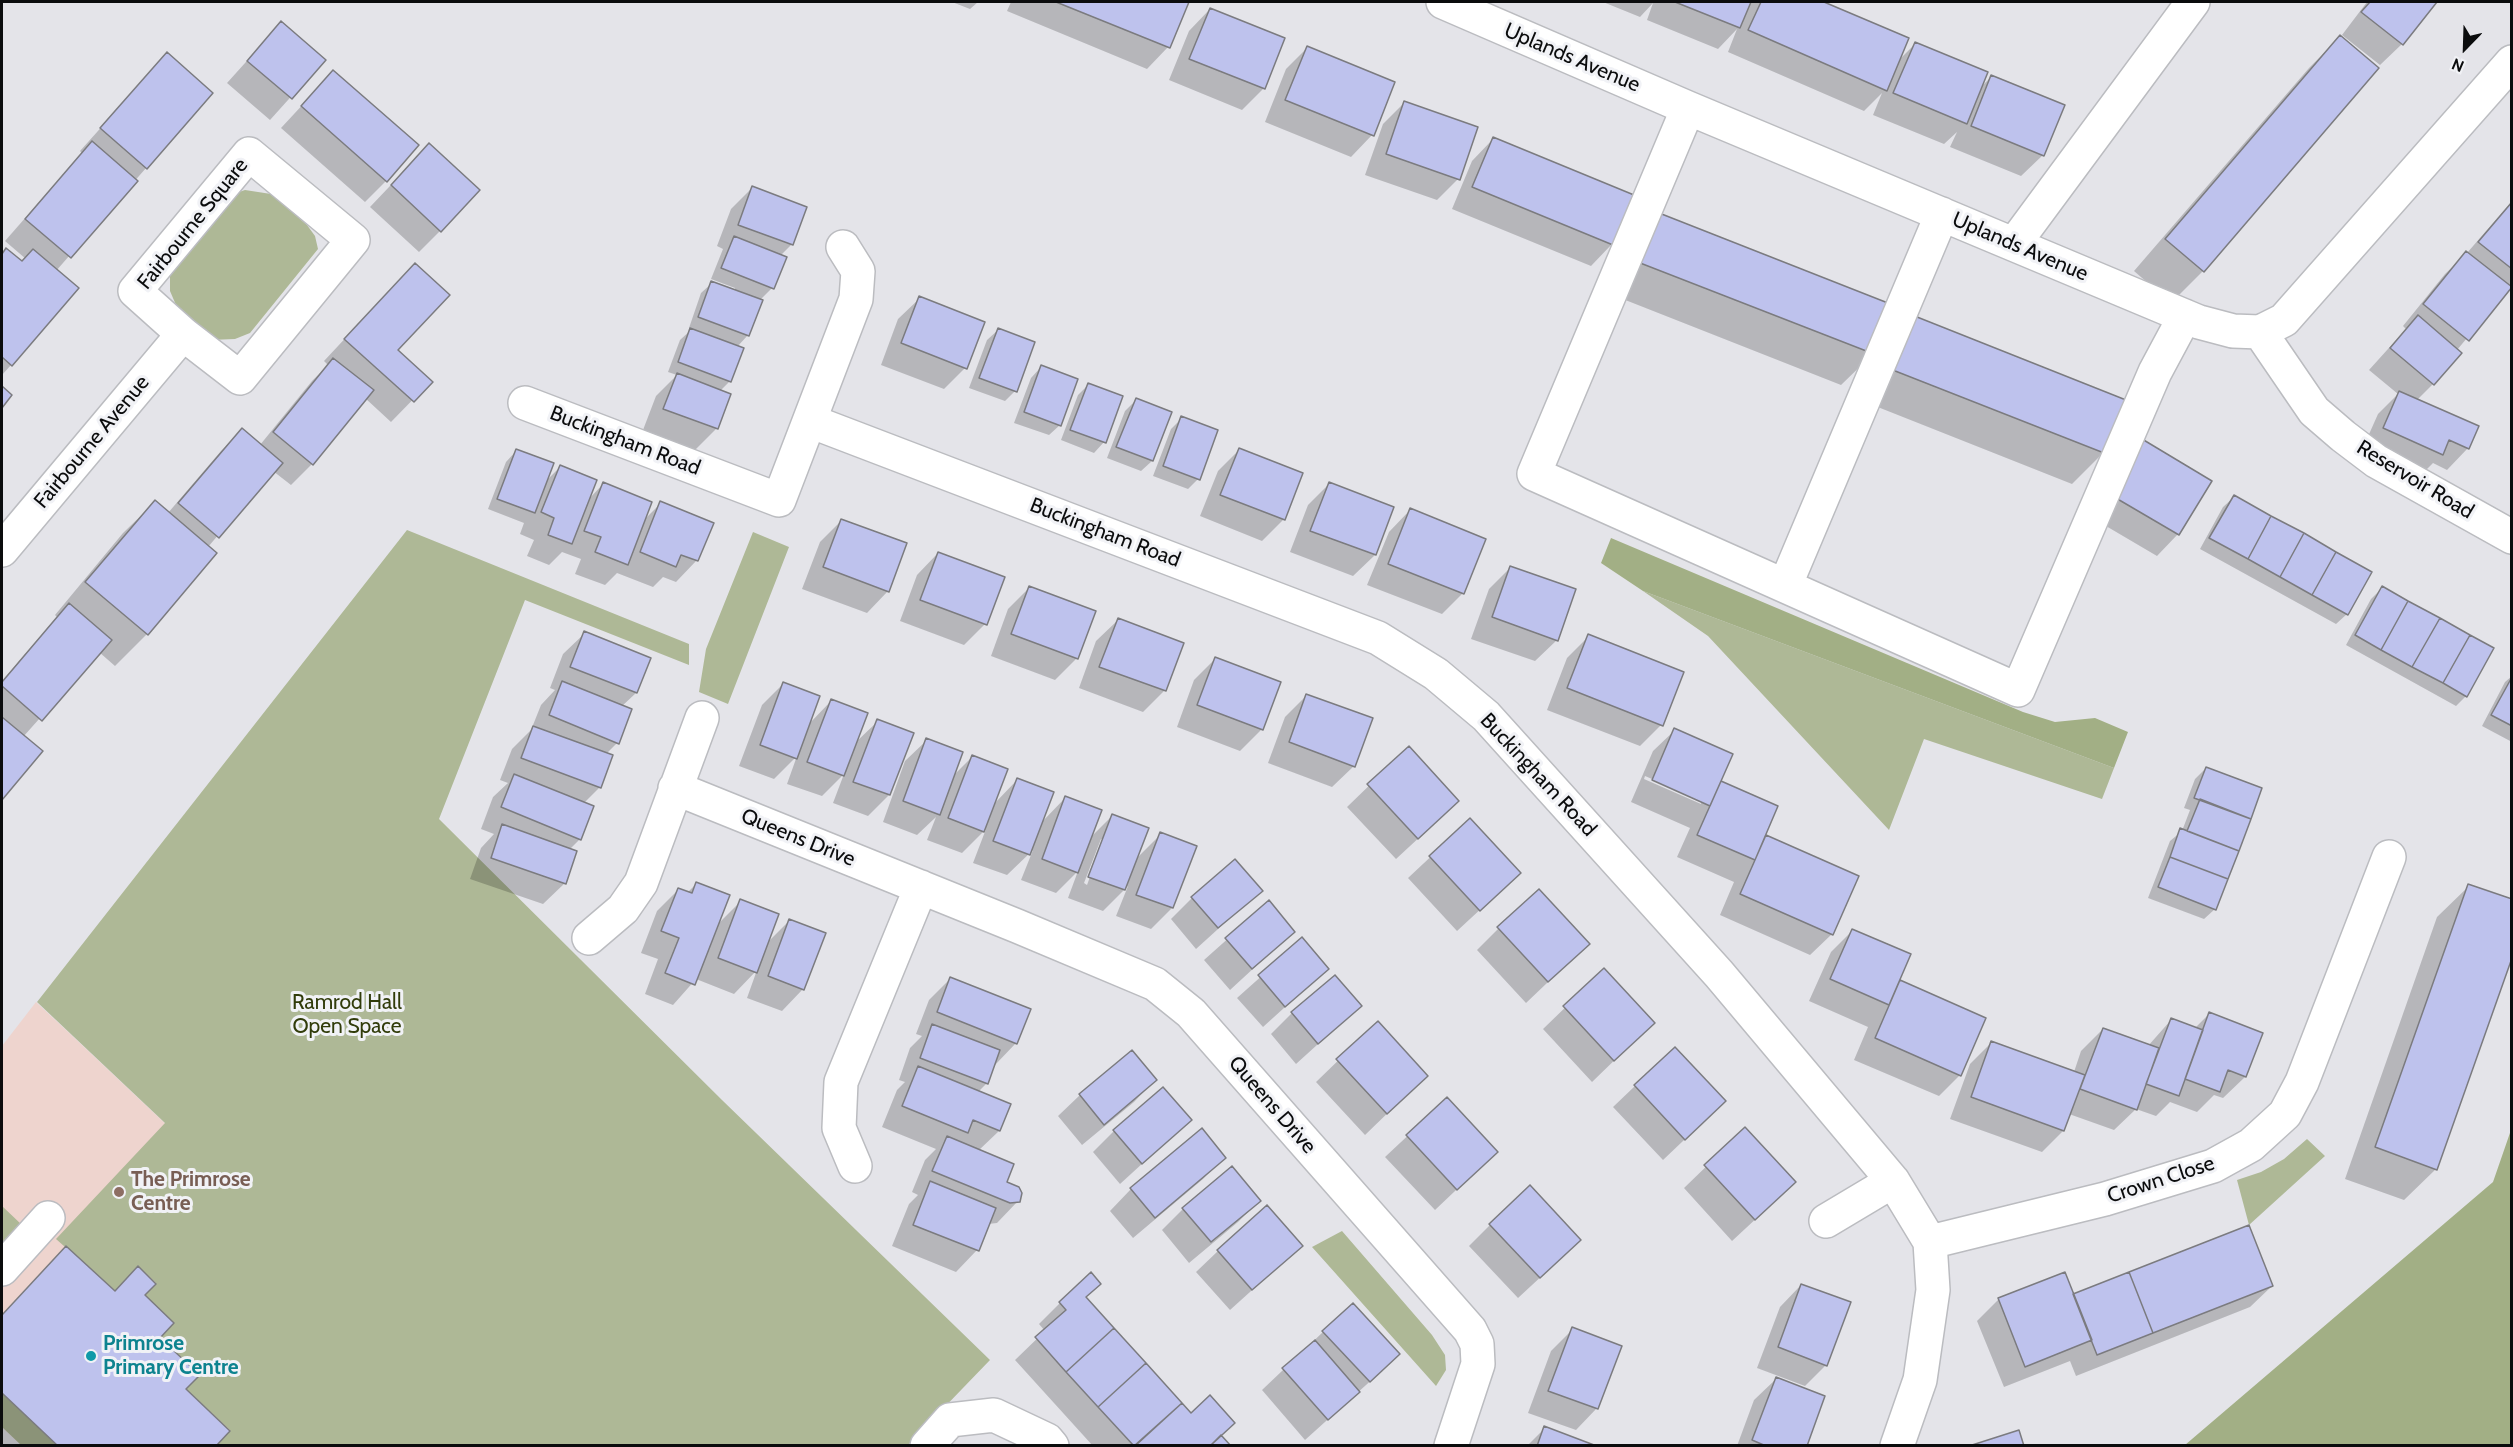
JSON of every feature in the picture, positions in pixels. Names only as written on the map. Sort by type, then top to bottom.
[{"type":"street","name":"Uplands Avenue","points":[[1443,2],[1688,108],[2185,316],[2233,331],[2260,332]]},
{"type":"street","points":[[2014,244],[2193,2]]},
{"type":"street","points":[[2260,332],[2284,320],[2306,297],[2511,62]]},
{"type":"street","points":[[1688,108],[1534,474],[2018,690],[2155,372],[2185,316]]},
{"type":"street","name":"Fairbourne Square","points":[[249,154],[353,240],[240,378],[183,334],[135,291],[249,154]]},
{"type":"street","points":[[1785,586],[1941,214]]},
{"type":"street","name":"Buckingham Road","points":[[525,403],[779,500],[856,299],[858,271],[843,246]]},
{"type":"street","name":"Reservoir Road","points":[[2260,332],[2314,411],[2343,436],[2376,461],[2511,537]]},
{"type":"street","name":"Fairbourne Avenue","points":[[2,549],[183,334]]},
{"type":"street","name":"Buckingham Road","points":[[810,421],[1378,638],[1436,674],[1486,716],[1703,956],[1893,1180],[1930,1242],[1933,1290],[1920,1380],[1897,1446]]},
{"type":"street","points":[[589,938],[623,909],[641,883],[702,718]]},
{"type":"street","name":"Queens Drive","points":[[675,788],[1155,984],[1191,1013],[1470,1330],[1477,1344],[1478,1364],[1451,1446]]},
{"type":"street","name":"Crown Close","points":[[1930,1242],[2127,1192],[2213,1166],[2251,1145],[2285,1114],[2302,1082],[2388,857]]},
{"type":"street","points":[[855,1166],[838,1128],[841,1082],[921,887]]},
{"type":"street","points":[[1826,1221],[1893,1180]]},
{"type":"street","points":[[2,1269],[48,1218]]},
{"type":"street","points":[[927,1446],[950,1420],[994,1415],[1047,1440],[1052,1446]]},
{"type":"shaded area","name":"The Primrose Centre","points":[[36,1002],[506,1445],[21,1445],[2,1427],[2,1046]]},
{"type":"green space","points":[[245,190],[271,194],[307,225],[315,236],[318,249],[250,333],[235,339],[210,340],[179,312],[170,291],[170,275],[174,266],[230,195]]},
{"type":"green space","name":"Ramrod Hall Open Space","points":[[407,530],[689,644],[689,665],[525,600],[439,819],[722,1100],[990,1360],[908,1445],[216,1445],[230,1430],[186,1389],[200,1375],[160,1338],[145,1295],[156,1283],[138,1266],[115,1291],[56,1239],[165,1123],[37,1002]]},
{"type":"green space","points":[[753,532],[789,547],[728,704],[699,692],[706,649]]},
{"type":"green space","points":[[1611,538],[2023,712],[2055,722],[2095,718],[2128,732],[2114,768],[1643,591],[1601,563]]},
{"type":"green space","points":[[1643,591],[2114,768],[2102,799],[1924,739],[1889,830],[1708,636]]},
{"type":"green space","points":[[2511,1130],[2511,1445],[2185,1445],[2493,1182]]},
{"type":"green space","points":[[2307,1139],[2325,1156],[2249,1225],[2237,1180],[2261,1172],[2284,1159]]},
{"type":"green space","points":[[2,1206],[22,1225],[2,1246]]},
{"type":"green space","points":[[1342,1231],[1432,1335],[1445,1355],[1446,1370],[1436,1386],[1312,1247]]},
{"type":"green space","points":[[2,1393],[58,1445],[21,1445],[2,1427]]},
{"type":"building","points":[[1056,2],[1189,2],[1170,48]]},
{"type":"building","points":[[1675,2],[1751,2],[1740,28]]},
{"type":"building","points":[[1761,2],[1824,2],[1909,38],[1887,91],[1748,30]]},
{"type":"building","points":[[2370,2],[2437,2],[2403,45],[2361,12]]},
{"type":"building","points":[[1210,8],[1285,38],[1265,89],[1189,59]]},
{"type":"building","points":[[281,21],[326,60],[292,99],[247,61]]},
{"type":"building","points":[[2340,35],[2379,68],[2204,272],[2165,239]]},
{"type":"building","points":[[1915,42],[1988,72],[1967,124],[1893,93]]},
{"type":"building","points":[[1307,46],[1395,82],[1374,136],[1285,100]]},
{"type":"building","points":[[167,52],[213,93],[147,169],[100,128]]},
{"type":"building","points":[[333,70],[419,145],[387,182],[301,106]]},
{"type":"building","points":[[1991,75],[2065,105],[2044,156],[1971,126]]},
{"type":"building","points":[[1404,101],[1478,127],[1460,180],[1386,154]]},
{"type":"building","points":[[1493,137],[1634,195],[1613,245],[1472,187]]},
{"type":"building","points":[[92,141],[138,181],[71,258],[25,219]]},
{"type":"building","points":[[429,143],[480,190],[441,232],[391,185]]},
{"type":"building","points":[[752,186],[807,207],[793,245],[738,225]]},
{"type":"building","points":[[2512,202],[2512,269],[2478,242]]},
{"type":"building","points":[[1654,211],[1893,305],[1874,354],[1635,261]]},
{"type":"building","points":[[734,236],[787,257],[774,289],[721,268]]},
{"type":"building","points":[[6,248],[22,261],[33,249],[79,288],[12,366],[2,357],[2,254]]},
{"type":"building","points":[[2466,251],[2512,287],[2469,341],[2423,304]]},
{"type":"building","points":[[415,263],[450,295],[398,350],[433,382],[414,402],[344,339]]},
{"type":"building","points":[[711,281],[763,300],[749,336],[698,317]]},
{"type":"building","points":[[919,296],[985,322],[967,369],[901,343]]},
{"type":"building","points":[[1907,313],[2126,400],[2104,453],[1885,367]]},
{"type":"building","points":[[2418,315],[2462,353],[2434,385],[2390,348]]},
{"type":"building","points":[[690,328],[744,348],[731,382],[678,362]]},
{"type":"building","points":[[998,328],[1035,342],[1017,392],[979,378]]},
{"type":"building","points":[[333,358],[374,390],[313,465],[273,432]]},
{"type":"building","points":[[1041,365],[1078,379],[1061,426],[1024,412]]},
{"type":"building","points":[[677,373],[731,394],[718,429],[663,409]]},
{"type":"building","points":[[1088,383],[1123,396],[1106,443],[1070,430]]},
{"type":"building","points":[[2,386],[12,395],[2,408]]},
{"type":"building","points":[[2399,391],[2479,426],[2469,449],[2449,440],[2443,455],[2383,428]]},
{"type":"building","points":[[1136,398],[1172,412],[1153,461],[1116,447]]},
{"type":"building","points":[[1181,416],[1218,430],[1200,480],[1163,466]]},
{"type":"building","points":[[242,428],[283,463],[219,538],[178,503]]},
{"type":"building","points":[[2142,439],[2212,481],[2179,535],[2109,494]]},
{"type":"building","points":[[1239,448],[1303,473],[1285,520],[1220,495]]},
{"type":"building","points":[[516,449],[554,463],[535,513],[497,499]]},
{"type":"building","points":[[560,465],[597,480],[572,544],[548,535],[554,518],[541,512]]},
{"type":"building","points":[[603,482],[652,502],[628,565],[595,552],[601,537],[584,531]]},
{"type":"building","points":[[1329,482],[1394,507],[1376,555],[1310,531]]},
{"type":"building","points":[[2234,495],[2271,516],[2248,559],[2209,538]]},
{"type":"building","points":[[155,500],[217,553],[148,635],[85,582]]},
{"type":"building","points":[[660,501],[714,523],[698,561],[681,555],[676,567],[640,552]]},
{"type":"building","points":[[1410,508],[1486,539],[1464,594],[1388,564]]},
{"type":"building","points":[[2271,516],[2304,533],[2280,577],[2248,559]]},
{"type":"building","points":[[841,519],[907,543],[889,592],[823,567]]},
{"type":"building","points":[[2304,533],[2336,552],[2312,595],[2280,577]]},
{"type":"building","points":[[938,552],[1005,577],[987,625],[920,600]]},
{"type":"building","points":[[2336,552],[2372,572],[2348,615],[2312,595]]},
{"type":"building","points":[[1510,566],[1576,589],[1558,641],[1492,617]]},
{"type":"building","points":[[1029,586],[1096,611],[1078,659],[1011,634]]},
{"type":"building","points":[[2382,586],[2408,601],[2381,650],[2355,635]]},
{"type":"building","points":[[2408,601],[2440,618],[2412,667],[2381,650]]},
{"type":"building","points":[[69,603],[112,640],[42,721],[2,686],[2,682]]},
{"type":"building","points":[[1118,618],[1184,643],[1166,691],[1099,667]]},
{"type":"building","points":[[2440,618],[2470,635],[2443,683],[2412,667]]},
{"type":"building","points":[[584,631],[651,658],[637,693],[570,667]]},
{"type":"building","points":[[1588,634],[1684,672],[1663,726],[1567,688]]},
{"type":"building","points":[[2470,635],[2494,648],[2467,697],[2443,683]]},
{"type":"building","points":[[1215,657],[1281,682],[1263,730],[1197,705]]},
{"type":"building","points":[[2512,677],[2512,726],[2491,715]]},
{"type":"building","points":[[562,681],[632,709],[619,744],[549,715]]},
{"type":"building","points":[[783,682],[820,696],[797,759],[760,745]]},
{"type":"building","points":[[1306,694],[1373,718],[1355,767],[1289,742]]},
{"type":"building","points":[[831,699],[868,713],[844,776],[807,762]]},
{"type":"building","points":[[2,717],[43,751],[2,800]]},
{"type":"building","points":[[877,719],[914,733],[890,795],[853,782]]},
{"type":"building","points":[[533,726],[613,755],[601,788],[521,758]]},
{"type":"building","points":[[1674,728],[1733,754],[1710,806],[1652,780]]},
{"type":"building","points":[[926,738],[963,752],[940,815],[903,801]]},
{"type":"building","points":[[1409,746],[1459,801],[1418,839],[1367,784]]},
{"type":"building","points":[[972,755],[1008,769],[984,832],[948,818]]},
{"type":"building","points":[[2206,767],[2262,788],[2251,819],[2194,798]]},
{"type":"building","points":[[514,774],[594,806],[581,840],[501,807]]},
{"type":"building","points":[[1017,778],[1054,792],[1030,855],[993,841]]},
{"type":"building","points":[[1721,781],[1778,806],[1755,860],[1697,835]]},
{"type":"building","points":[[1065,796],[1102,810],[1078,873],[1042,859]]},
{"type":"building","points":[[2200,799],[2251,819],[2239,851],[2187,831]]},
{"type":"building","points":[[1112,814],[1149,828],[1125,890],[1088,877]]},
{"type":"building","points":[[1470,818],[1521,873],[1480,911],[1429,856]]},
{"type":"building","points":[[502,824],[577,851],[566,884],[491,858]]},
{"type":"building","points":[[2180,828],[2239,851],[2228,879],[2170,857]]},
{"type":"building","points":[[1160,832],[1197,846],[1173,908],[1136,895]]},
{"type":"building","points":[[1766,835],[1859,876],[1833,935],[1740,894]]},
{"type":"building","points":[[2170,857],[2228,879],[2216,910],[2158,887]]},
{"type":"building","points":[[1235,859],[1263,891],[1218,928],[1191,897]]},
{"type":"building","points":[[696,882],[730,895],[695,985],[665,973],[679,938],[661,931],[678,888],[692,893]]},
{"type":"building","points":[[2468,884],[2512,899],[2512,958],[2437,1170],[2375,1147]]},
{"type":"building","points":[[1539,889],[1590,944],[1548,982],[1497,927]]},
{"type":"building","points":[[740,899],[779,914],[757,973],[718,958]]},
{"type":"building","points":[[1269,900],[1295,932],[1252,969],[1225,938]]},
{"type":"building","points":[[789,919],[826,933],[804,990],[768,976]]},
{"type":"building","points":[[1852,929],[1911,954],[1889,1005],[1830,979]]},
{"type":"building","points":[[1302,937],[1329,969],[1285,1007],[1258,975]]},
{"type":"building","points":[[1604,968],[1655,1023],[1614,1061],[1563,1006]]},
{"type":"building","points":[[1335,975],[1362,1006],[1318,1044],[1291,1012]]},
{"type":"building","points":[[950,977],[1031,1009],[1017,1044],[937,1012]]},
{"type":"building","points":[[1900,980],[1986,1018],[1961,1076],[1875,1038]]},
{"type":"building","points":[[2209,1012],[2263,1033],[2246,1077],[2228,1070],[2220,1092],[2185,1079]]},
{"type":"building","points":[[2171,1018],[2203,1030],[2179,1096],[2146,1084]]},
{"type":"building","points":[[1378,1021],[1428,1076],[1387,1114],[1336,1059]]},
{"type":"building","points":[[932,1024],[1000,1050],[988,1084],[920,1058]]},
{"type":"building","points":[[2103,1028],[2159,1048],[2137,1110],[2080,1089]]},
{"type":"building","points":[[1991,1041],[2085,1075],[2064,1131],[1971,1097]]},
{"type":"building","points":[[1675,1047],[1726,1101],[1685,1140],[1634,1085]]},
{"type":"building","points":[[1132,1050],[1157,1080],[1104,1125],[1079,1094]]},
{"type":"building","points":[[918,1066],[1011,1104],[1000,1131],[973,1120],[968,1133],[902,1106]]},
{"type":"building","points":[[1163,1087],[1192,1120],[1142,1164],[1113,1130]]},
{"type":"building","points":[[1447,1097],[1498,1152],[1457,1190],[1406,1135]]},
{"type":"building","points":[[1745,1127],[1796,1182],[1755,1220],[1704,1165]]},
{"type":"building","points":[[1202,1128],[1226,1158],[1155,1218],[1130,1188]]},
{"type":"building","points":[[947,1136],[1014,1164],[1007,1182],[1019,1187],[1022,1193],[1020,1202],[1010,1203],[932,1171]]},
{"type":"building","points":[[1232,1166],[1261,1201],[1211,1242],[1182,1208]]},
{"type":"building","points":[[930,1181],[996,1208],[979,1251],[913,1225]]},
{"type":"building","points":[[1530,1185],[1581,1240],[1540,1278],[1489,1224]]},
{"type":"building","points":[[1267,1205],[1303,1246],[1252,1290],[1217,1250]]},
{"type":"building","points":[[2249,1225],[2273,1286],[2153,1333],[2129,1272]]},
{"type":"building","name":"Primrose Primary Centre","points":[[66,1246],[115,1291],[138,1266],[156,1284],[145,1295],[174,1323],[160,1338],[200,1375],[186,1389],[230,1431],[216,1446],[58,1446],[2,1393],[2,1315]]},
{"type":"building","points":[[1091,1272],[1101,1284],[1086,1297],[1114,1328],[1066,1372],[1035,1337],[1066,1310],[1059,1302]]},
{"type":"building","points":[[2065,1272],[2092,1340],[2025,1367],[1998,1298]]},
{"type":"building","points":[[2129,1272],[2153,1333],[2097,1355],[2073,1294]]},
{"type":"building","points":[[1801,1284],[1851,1302],[1827,1366],[1778,1347]]},
{"type":"building","points":[[1353,1303],[1400,1354],[1370,1382],[1322,1331]]},
{"type":"building","points":[[1572,1327],[1622,1346],[1598,1409],[1548,1391]]},
{"type":"building","points":[[1114,1328],[1146,1363],[1098,1407],[1066,1372]]},
{"type":"building","points":[[1315,1340],[1360,1392],[1328,1420],[1282,1368]]},
{"type":"building","points":[[1146,1363],[1182,1403],[1134,1446],[1098,1407]]},
{"type":"building","points":[[1776,1377],[1825,1396],[1807,1446],[1766,1446],[1752,1440]]},
{"type":"building","points":[[1210,1395],[1235,1423],[1210,1446],[1135,1446],[1182,1403],[1191,1413]]},
{"type":"building","points":[[1544,1426],[1594,1445],[1594,1446],[1537,1446]]},
{"type":"building","points":[[2019,1430],[2024,1446],[1969,1446]]},
{"type":"building","points":[[1221,1435],[1231,1446],[1210,1446]]},
{"type":"place","name":"The Primrose Centre","points":[[119,1192]]},
{"type":"place","name":"Primrose Primary Centre","points":[[91,1356]]}]
